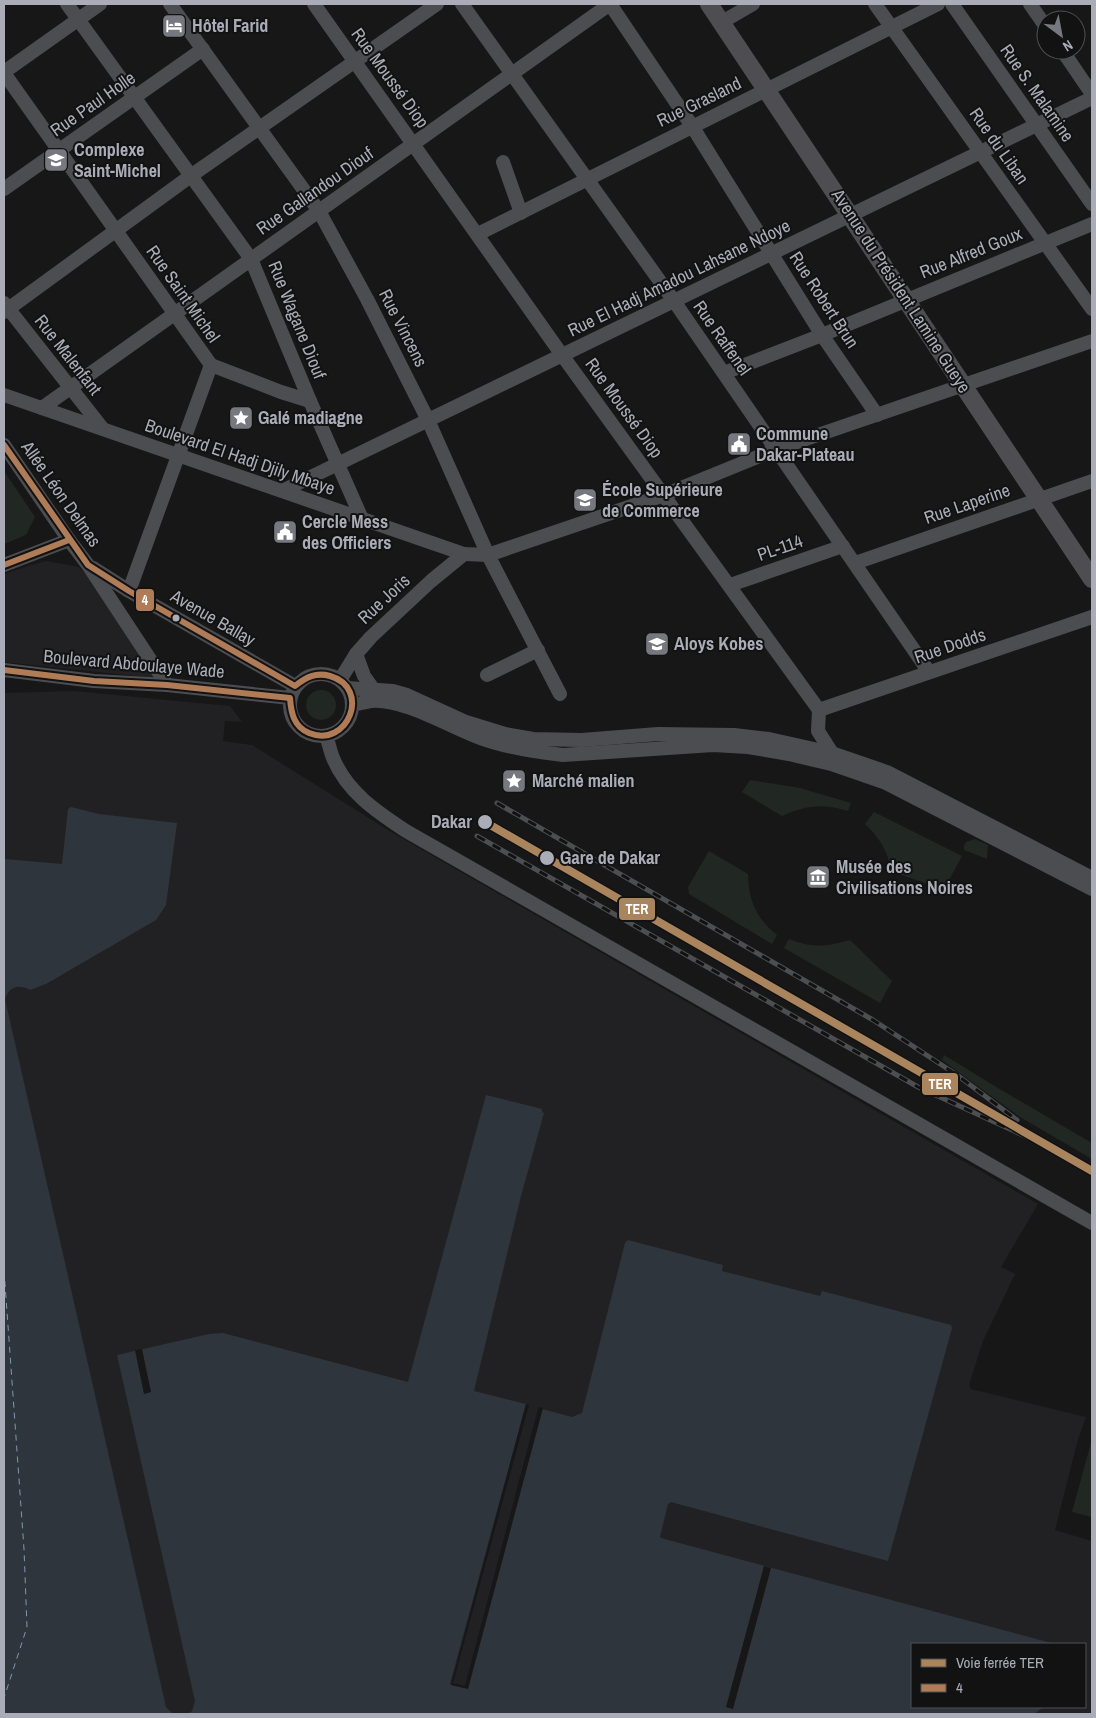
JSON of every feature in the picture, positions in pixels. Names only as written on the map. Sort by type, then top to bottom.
[{"type":"main road","name":"Avenue du Président Lamine Gueye","points":[[709,4],[1092,579]]},
{"type":"street","name":"Rue Wagane Diouf","points":[[67,4],[252,259],[310,401],[362,519]]},
{"type":"street","points":[[4,72],[100,4]]},
{"type":"street","name":"Rue Vincens","points":[[170,4],[319,211],[367,299],[428,420],[488,555],[560,694]]},
{"type":"street","name":"Rue Moussé Diop","points":[[314,4],[562,355],[819,710]]},
{"type":"street","points":[[5,308],[437,4]]},
{"type":"street","name":"Rue Raffenel","points":[[462,4],[674,301],[929,672]]},
{"type":"street","name":"Rue Gallandou Diouf","points":[[42,408],[610,4]]},
{"type":"street","name":"Rue Robert Brun","points":[[610,4],[692,126],[822,335],[877,414]]},
{"type":"street","points":[[722,22],[753,4]]},
{"type":"street","name":"Rue du Liban","points":[[875,4],[1092,309]]},
{"type":"street","name":"Rue Grasland","points":[[478,234],[938,4]]},
{"type":"street","name":"Rue S. Malamine","points":[[952,4],[1092,204]]},
{"type":"street","name":"Rue Paul Holle","points":[[4,189],[203,49]]},
{"type":"street","points":[[1069,60],[1092,96]]},
{"type":"street","name":"Rue Saint Michel","points":[[4,72],[211,365],[129,591]]},
{"type":"street","name":"Rue El Hadj Amadou Lahsane Ndoye","points":[[282,491],[1036,125],[1092,96]]},
{"type":"street","points":[[503,162],[521,213]]},
{"type":"street","name":"Rue Alfred Goux","points":[[724,373],[822,335],[1092,224]]},
{"type":"street","name":"Rue Malenfant","points":[[5,308],[104,430]]},
{"type":"street","points":[[488,555],[664,495],[777,449],[1092,341]]},
{"type":"street","points":[[211,365],[310,401]]},
{"type":"street","name":"Boulevard El Hadj Djily Mbaye","points":[[4,395],[464,554],[488,555]]},
{"type":"street","name":"Allée Léon Delmas","points":[[4,445],[88,565],[167,685]]},
{"type":"street","name":"Rue Laperine","points":[[855,563],[1092,481]]},
{"type":"street","points":[[4,565],[69,540]]},
{"type":"street","name":"PL-114","points":[[730,585],[843,546]]},
{"type":"street","name":"Rue Joris","points":[[344,684],[356,654],[371,637],[431,581],[464,554]]},
{"type":"street","name":"Avenue Ballay","points":[[88,565],[293,692]]},
{"type":"street","name":"Rue Dodds","points":[[819,710],[1092,617]]},
{"type":"street","points":[[487,676],[538,650]]},
{"type":"street","points":[[356,654],[364,676],[374,690]]},
{"type":"street","name":"Boulevard Abdoulaye Wade","points":[[4,670],[94,681],[293,692]]},
{"type":"street","points":[[344,684],[351,696],[352,705],[351,714],[342,728],[326,736],[311,735],[298,727],[290,714],[293,692],[303,678],[320,673],[331,675],[344,684],[407,695],[466,722],[505,734],[533,739],[582,740],[658,734],[697,734],[743,736],[803,746],[832,753],[887,772],[1092,878]]},
{"type":"street","points":[[352,705],[372,701],[404,706],[480,738],[508,747],[554,754],[563,755],[713,745],[748,747],[789,754],[857,772],[886,782],[1092,889]]},
{"type":"street","points":[[819,710],[818,730],[832,753]]},
{"type":"street","points":[[803,746],[818,730]]},
{"type":"street","points":[[326,736],[339,770],[354,791],[377,812],[406,831],[1092,1224]]},
{"type":"shaded area","points":[[4,471],[35,517],[26,535],[4,544]]},
{"type":"shaded area","points":[[46,561],[79,567],[86,574],[156,678],[4,662],[4,574]]},
{"type":"shaded area","points":[[321,690],[327,691],[335,699],[335,711],[327,719],[321,720],[315,719],[307,711],[306,705],[307,699],[315,691]]},
{"type":"shaded area","points":[[74,691],[230,706],[242,722],[225,721],[223,741],[252,745],[388,830],[1038,1204],[1001,1267],[1015,1274],[983,1341],[969,1385],[971,1389],[1086,1417],[1078,1439],[1055,1530],[1092,1541],[1092,1714],[4,1714],[4,693]]},
{"type":"shaded area","points":[[750,780],[800,788],[851,803],[848,811],[839,808],[815,806],[799,809],[782,816],[742,792]]},
{"type":"shaded area","points":[[71,807],[99,814],[177,823],[166,905],[156,920],[46,984],[30,990],[15,987],[9,991],[5,999],[166,1707],[173,1714],[4,1714],[4,859],[62,864],[68,809]]},
{"type":"shaded area","points":[[874,812],[962,856],[944,889],[892,872],[883,846],[865,824]]},
{"type":"shaded area","points":[[975,839],[988,845],[987,859],[964,850],[966,842]]},
{"type":"shaded area","points":[[709,851],[748,874],[748,883],[755,908],[764,923],[777,935],[772,944],[689,894],[688,887]]},
{"type":"shaded area","points":[[789,939],[819,946],[850,940],[892,981],[880,1003],[784,948]]},
{"type":"shaded area","points":[[944,1055],[1092,1143],[1092,1159],[1020,1117],[942,1060]]},
{"type":"shaded area","points":[[486,1095],[542,1109],[544,1113],[521,1196],[474,1391],[526,1404],[450,1684],[467,1688],[542,1409],[572,1417],[582,1413],[625,1243],[628,1240],[723,1265],[722,1271],[820,1296],[822,1291],[951,1325],[952,1328],[888,1561],[671,1502],[668,1504],[660,1537],[1051,1643],[911,1643],[911,1708],[1043,1708],[1034,1714],[188,1714],[192,1711],[195,1701],[117,1355],[209,1334],[223,1333],[408,1382]]},
{"type":"shaded area","points":[[1092,1439],[1092,1517],[1072,1512]]},
{"type":"pier","points":[[142,1349],[151,1392],[144,1394],[135,1350]]},
{"type":"pier","points":[[526,1404],[529,1405],[453,1683],[465,1686],[538,1409],[540,1407],[543,1408],[468,1689],[451,1685]]},
{"type":"pier","points":[[764,1566],[771,1568],[733,1709],[726,1707]]},
{"type":"ferry route","points":[[4,1270],[24,1549],[27,1627],[4,1698]]},
{"type":"railway","points":[[497,803],[873,1020],[957,1075],[1017,1120]]},
{"type":"railway","points":[[477,836],[918,1087],[1049,1147]]},
{"type":"rail line","name":"TER","points":[[485,822],[1092,1171]]},
{"type":"transit line","name":"4","points":[[4,445],[88,565],[129,591],[295,686],[303,680],[316,675],[330,676],[343,683],[350,692],[352,704],[350,715],[344,725],[335,733],[323,736],[309,733],[300,727],[292,714],[290,698],[167,685],[94,681],[4,670]]},
{"type":"transit line","name":"4","points":[[4,565],[69,540]]},
{"type":"place","name":"Hôtel Farid","points":[[174,26]]},
{"type":"place","name":"Complexe Saint-Michel","points":[[56,160]]},
{"type":"place","name":"Galé madiagne","points":[[241,418]]},
{"type":"place","name":"Commune Dakar-Plateau","points":[[739,444]]},
{"type":"place","name":"École Supérieure de Commerce","points":[[585,500]]},
{"type":"place","name":"Cercle Mess des Officiers","points":[[285,532]]},
{"type":"place","name":"Aloys Kobes","points":[[657,644]]},
{"type":"place","name":"Marché malien","points":[[514,781]]},
{"type":"place","name":"Dakar","points":[[485,822]]},
{"type":"place","name":"Gare de Dakar","points":[[547,858]]},
{"type":"place","name":"Musée des Civilisations Noires","points":[[818,877]]}]
